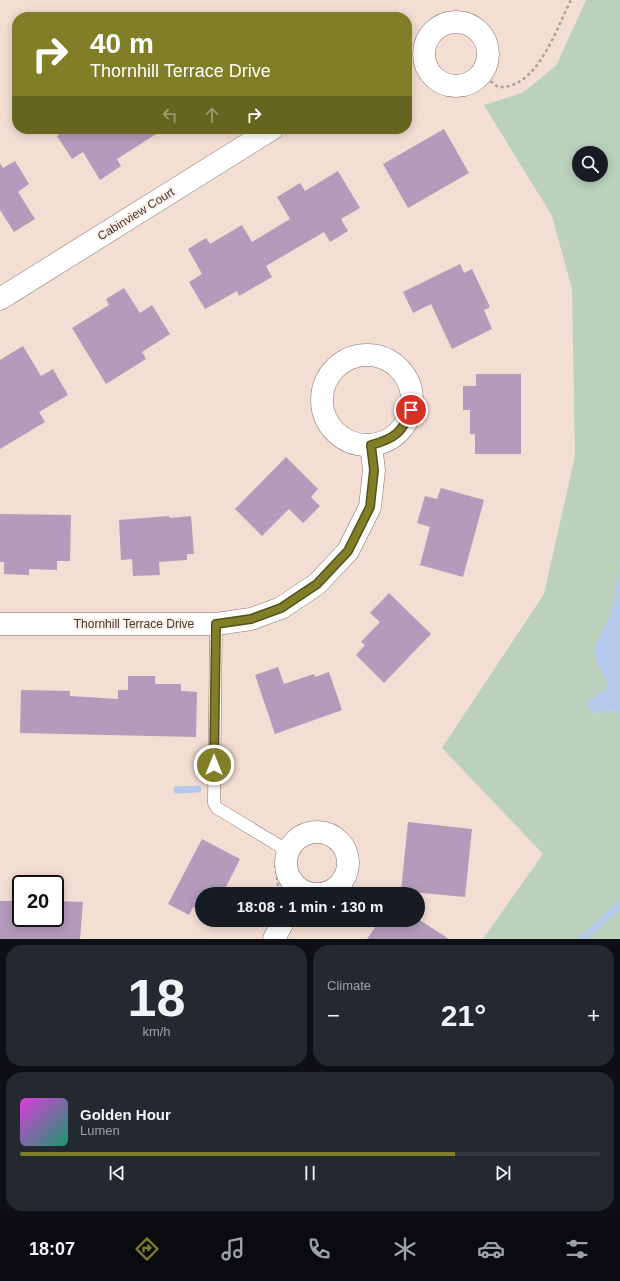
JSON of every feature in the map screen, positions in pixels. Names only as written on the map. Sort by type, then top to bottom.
[{"type":"street","points":[[456,22],[468,25],[478,30],[488,49],[488,60],[481,74],[470,83],[460,86],[440,82],[432,75],[427,65],[416,57],[430,36],[438,28],[456,22]]},
{"type":"street","name":"Cabinview Court","points":[[0,299],[264,134]]},
{"type":"street","points":[[361,355],[375,356],[389,360],[400,369],[408,381],[412,395],[411,410],[406,423],[397,434],[385,442],[371,445],[355,444],[341,438],[330,427],[323,413],[322,398],[325,382],[334,369],[346,360],[361,355]]},
{"type":"street","name":"Thornhill Terrace Drive","points":[[0,624],[216,624],[251,619],[281,608],[317,584],[348,551],[370,507],[374,470],[371,445]]},
{"type":"street","points":[[296,887],[289,876],[286,859],[288,851],[294,842],[302,835],[312,832],[323,832],[337,840],[346,852],[348,863],[346,874],[335,887]]},
{"type":"street","points":[[274,939],[280,927]]},
{"type":"lane","points":[[216,624],[214,803],[217,808],[288,851]]},
{"type":"path","points":[[481,74],[498,87],[511,86],[524,79],[535,69],[571,0]]},
{"type":"green space","points":[[586,0],[620,0],[620,564],[612,612],[596,644],[596,660],[609,687],[592,713],[615,711],[620,719],[620,939],[483,939],[543,854],[442,748],[544,594],[575,456],[572,289],[552,216],[484,105],[522,93],[556,66]]},
{"type":"water","points":[[620,564],[620,719],[615,711],[592,713],[586,702],[609,687],[596,660],[596,644],[612,612]]},
{"type":"building","points":[[444,129],[469,173],[408,208],[383,164]]},
{"type":"building","points":[[60,134],[156,134],[117,159],[121,166],[100,180],[83,152],[72,159],[57,136]]},
{"type":"building","points":[[15,161],[29,184],[18,192],[35,219],[14,232],[0,210],[0,163],[3,168]]},
{"type":"building","points":[[338,171],[360,208],[341,219],[348,231],[330,242],[324,232],[266,266],[272,277],[239,296],[237,291],[205,309],[189,282],[202,274],[188,249],[206,238],[210,244],[242,225],[252,242],[290,219],[277,197],[300,183],[305,191]]},
{"type":"building","points":[[460,264],[464,273],[472,269],[490,307],[484,310],[492,329],[452,349],[431,304],[413,313],[403,292]]},
{"type":"building","points":[[124,288],[140,313],[152,305],[170,334],[142,352],[146,359],[106,384],[72,328],[109,305],[106,299]]},
{"type":"building","points":[[23,346],[41,376],[53,369],[68,395],[39,412],[45,422],[0,449],[0,360]]},
{"type":"building","points":[[476,374],[521,374],[521,454],[475,454],[475,434],[470,434],[470,410],[463,410],[463,386],[476,386]]},
{"type":"building","points":[[286,457],[318,489],[311,497],[320,506],[303,523],[289,509],[262,536],[235,509]]},
{"type":"building","points":[[441,488],[484,500],[463,577],[420,565],[430,527],[417,523],[425,496],[437,499]]},
{"type":"building","points":[[0,514],[71,515],[70,561],[57,561],[57,570],[29,569],[29,575],[4,574],[4,562],[0,562]]},
{"type":"building","points":[[169,516],[170,518],[191,516],[194,554],[187,554],[187,560],[159,562],[160,575],[133,576],[132,559],[121,560],[119,520]]},
{"type":"building","points":[[389,593],[431,634],[384,683],[356,655],[365,645],[361,642],[380,622],[370,613]]},
{"type":"building","points":[[278,667],[284,684],[314,674],[315,677],[329,672],[342,710],[275,734],[255,675]]},
{"type":"building","points":[[128,676],[155,676],[155,684],[181,684],[181,691],[197,692],[196,737],[20,733],[21,690],[70,691],[70,696],[118,699],[118,690],[128,690]]},
{"type":"building","points":[[408,822],[472,829],[465,897],[425,893],[425,887],[401,887]]},
{"type":"building","points":[[202,839],[240,859],[226,887],[195,887],[195,908],[193,907],[189,915],[168,904]]},
{"type":"building","points":[[0,901],[12,901],[12,927],[64,927],[64,901],[83,902],[80,939],[0,939]]},
{"type":"building","points":[[425,924],[449,939],[367,939],[375,927],[425,927]]},
{"type":"waterway","points":[[177,790],[198,789]]},
{"type":"waterway","points":[[582,939],[620,905]]},
{"type":"route","points":[[214,765],[216,624],[251,619],[281,608],[317,584],[348,551],[370,507],[374,470],[371,445],[385,442],[397,434],[406,423],[411,410]]}]
